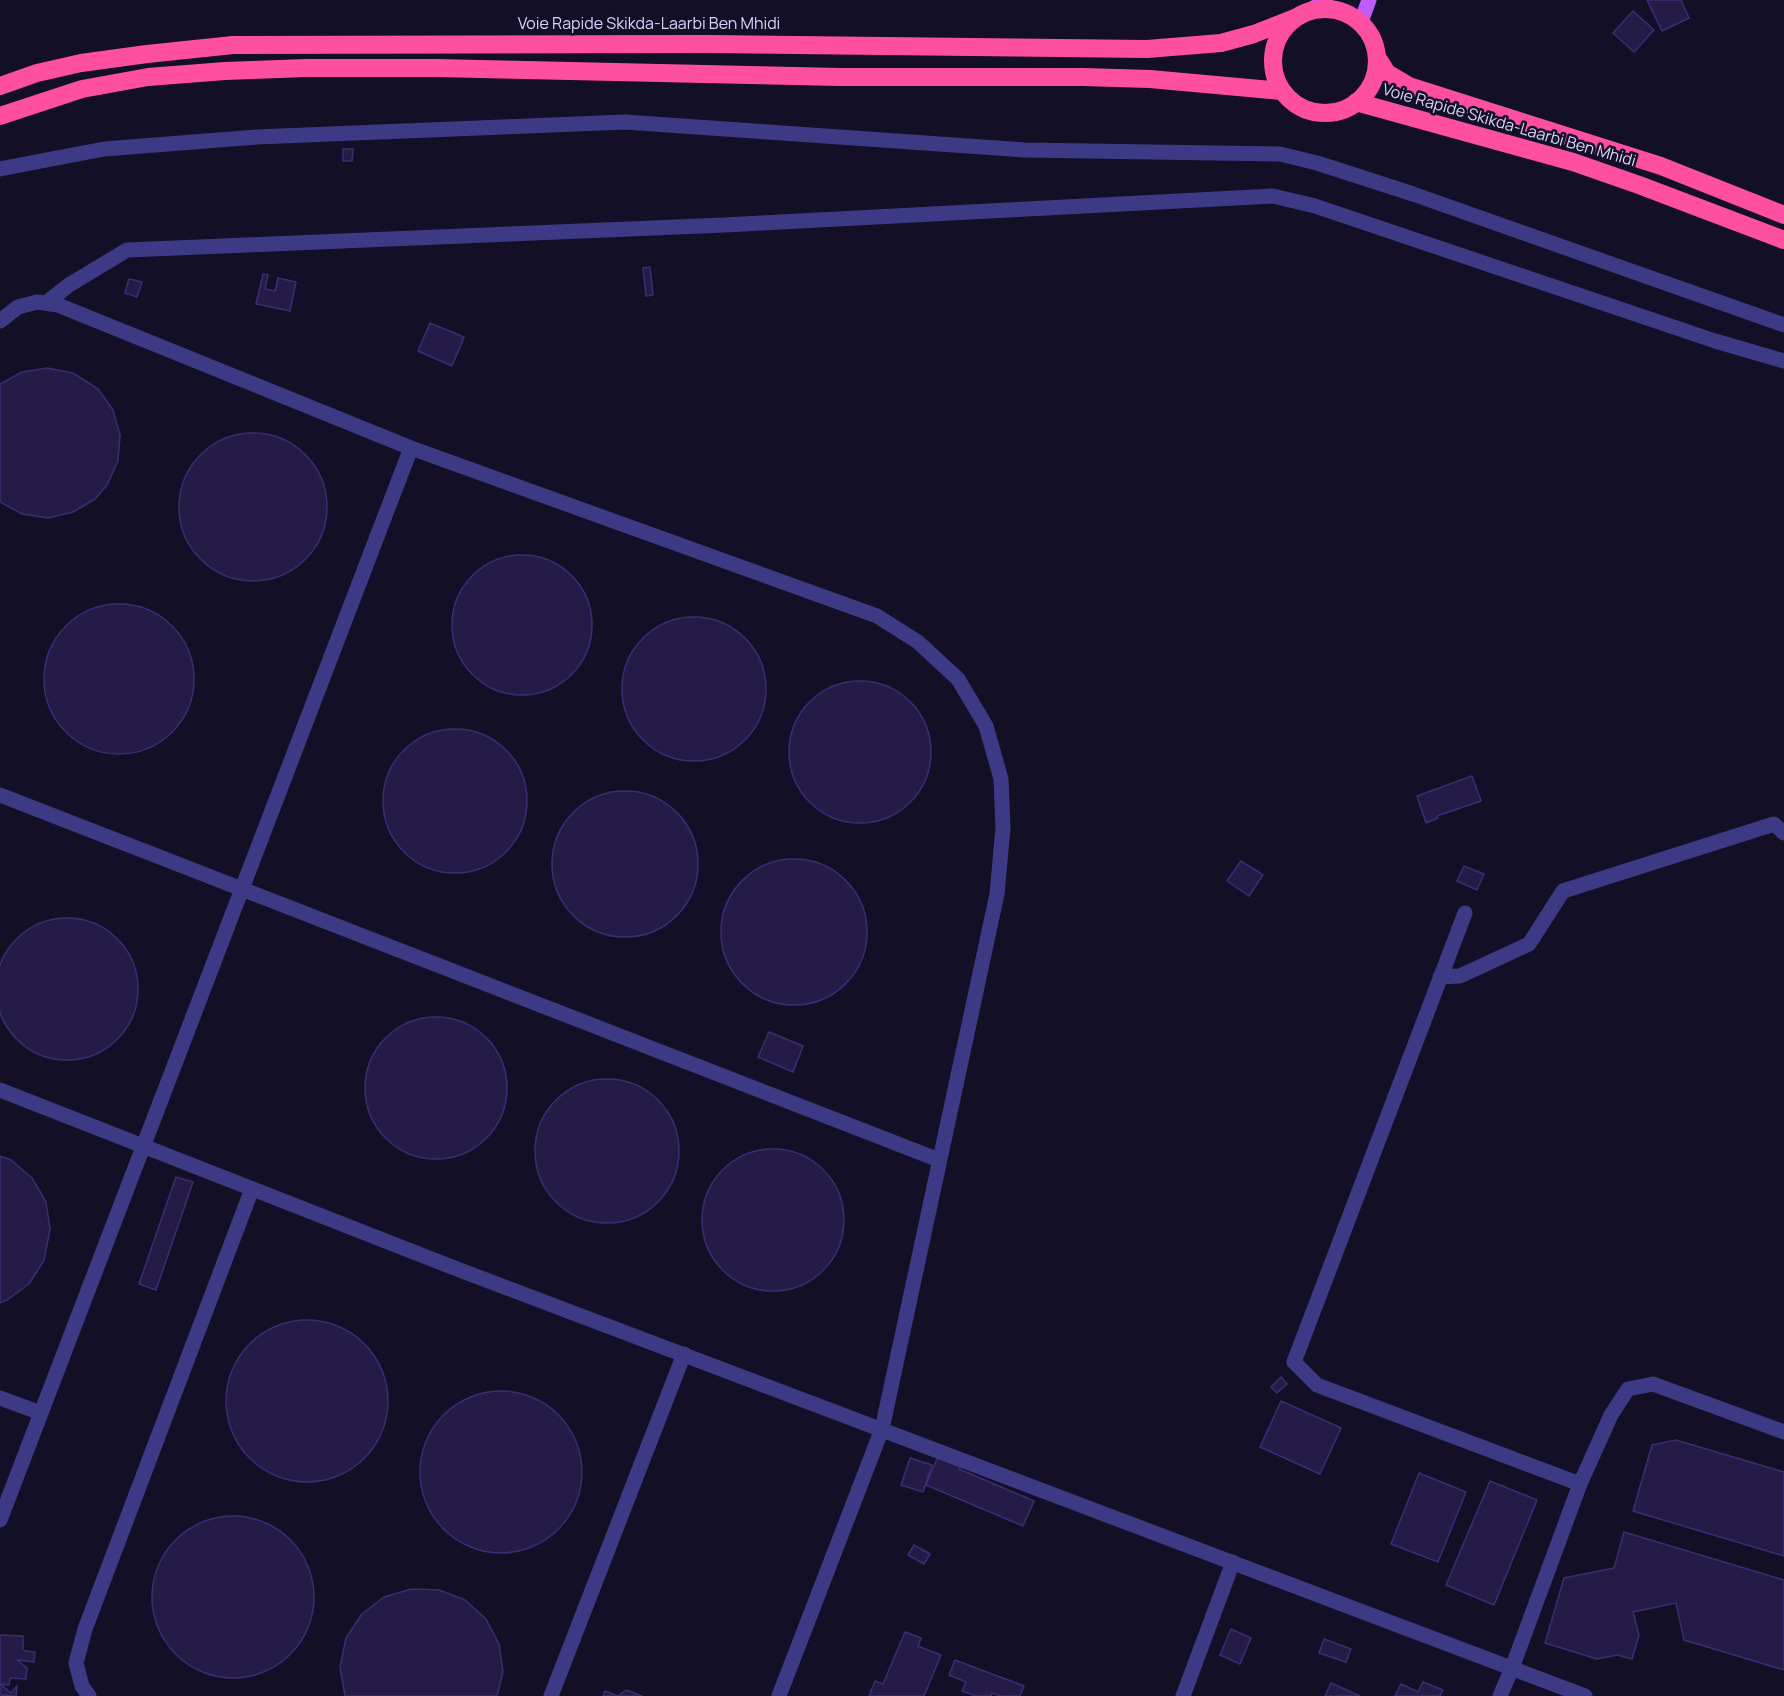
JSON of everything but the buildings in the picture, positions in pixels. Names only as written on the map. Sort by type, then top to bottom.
[{"type":"highway","points":[[1320,9],[1343,11],[1362,24],[1370,33],[1377,57],[1372,82],[1365,93],[1356,102],[1335,112],[1311,111],[1290,100],[1282,91],[1277,80],[1273,57],[1275,45],[1287,25],[1303,14],[1320,9]]},
{"type":"highway","name":"Voie Rapide Skikda-Laarbi Ben Mhidi","points":[[0,87],[37,73],[81,63],[233,45],[708,44],[1147,49],[1221,43],[1254,34],[1303,14]]},
{"type":"highway","name":"Voie Rapide Skikda-Laarbi Ben Mhidi","points":[[1377,57],[1387,73],[1409,86],[1660,166],[1784,215]]},
{"type":"highway","points":[[0,116],[82,89],[130,80],[225,71],[306,68],[436,68],[839,77],[1083,77],[1150,79],[1282,91]]},
{"type":"highway","name":"Voie Rapide Skikda-Laarbi Ben Mhidi","points":[[1356,102],[1573,162],[1784,240]]},
{"type":"main road","points":[[1303,14],[1326,0]]},
{"type":"main road","points":[[1362,24],[1369,0]]},
{"type":"lane","points":[[0,169],[104,149],[257,137],[626,122],[1025,150],[1280,154],[1317,163],[1413,194],[1784,325]]},
{"type":"lane","points":[[46,303],[69,285],[127,250],[712,225],[1273,196],[1315,206],[1715,341],[1784,360]]},
{"type":"lane","points":[[0,321],[18,307],[37,302],[58,305],[411,448],[877,616],[918,642],[958,679],[987,726],[1001,779],[1004,828],[997,894],[882,1429],[779,1696]]},
{"type":"lane","points":[[0,1520],[411,448]]},
{"type":"lane","points":[[0,795],[939,1160]]},
{"type":"lane","points":[[1440,977],[1460,976],[1529,944],[1563,891],[1774,824],[1784,833]]},
{"type":"lane","points":[[1465,913],[1294,1362],[1317,1384],[1580,1484]]},
{"type":"lane","points":[[0,1090],[457,1269],[1585,1696]]},
{"type":"lane","points":[[89,1696],[82,1686],[76,1662],[85,1629],[252,1189]]},
{"type":"lane","points":[[551,1696],[684,1354]]},
{"type":"lane","points":[[1500,1696],[1580,1484],[1611,1414],[1628,1389],[1653,1384],[1784,1432]]},
{"type":"lane","points":[[0,1398],[41,1413]]},
{"type":"lane","points":[[1183,1696],[1233,1562]]}]
